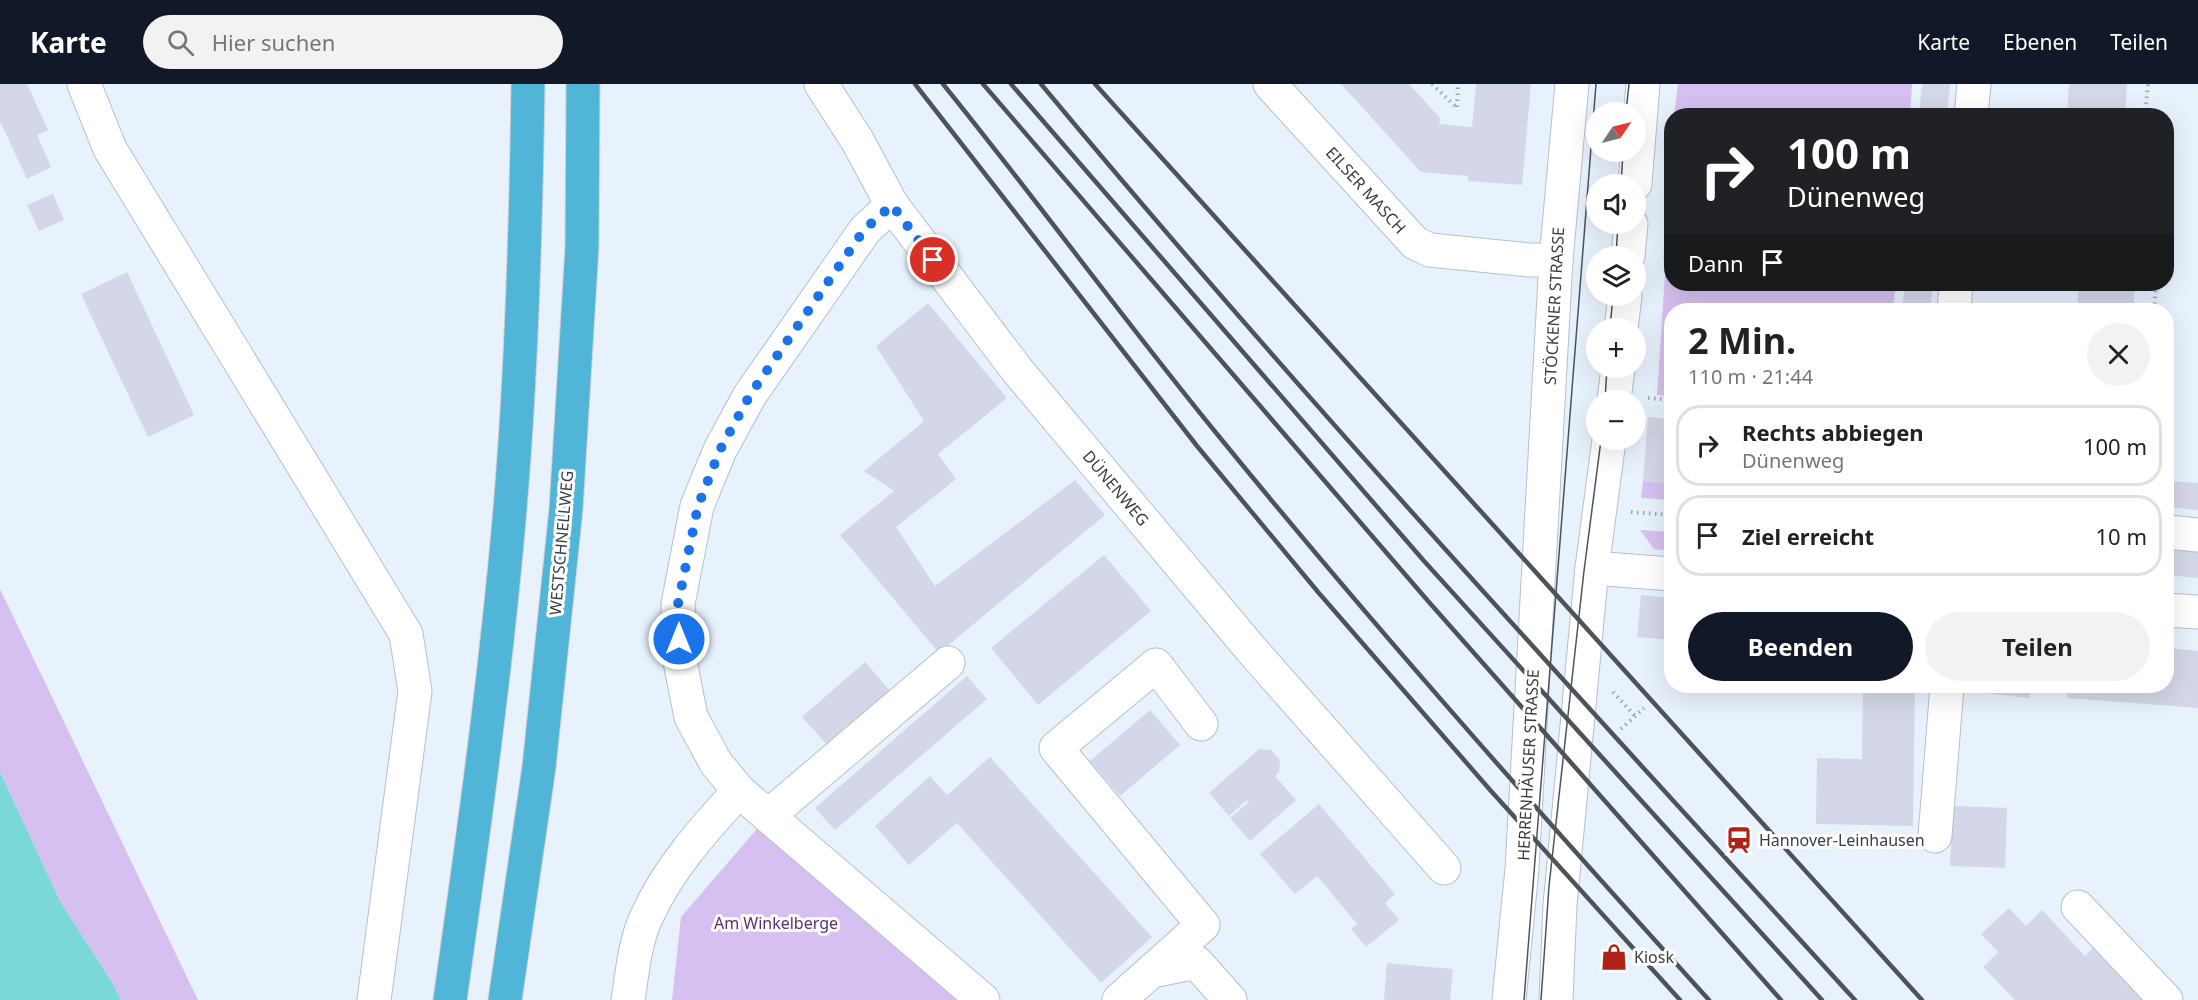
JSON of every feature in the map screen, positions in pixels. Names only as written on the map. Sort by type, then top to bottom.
[{"type":"highway","points":[[450,1000],[483,765],[510,509],[526,245],[528,84]]},
{"type":"highway","name":"WESTSCHNELLWEG","points":[[505,1000],[539,767],[566,509],[582,247],[583,84]]},
{"type":"street","points":[[84,84],[110,149],[406,634],[415,692],[374,1000]]},
{"type":"street","name":"DÜNENWEG","points":[[821,84],[857,140],[892,205],[1017,370],[1250,648],[1444,868]]},
{"type":"street","name":"EILSER MASCH","points":[[1269,84],[1415,243],[1430,250],[1529,260],[1556,260]]},
{"type":"street","name":"STÖCKENER STRASSE","points":[[1542,529],[1556,260],[1572,84]]},
{"type":"street","points":[[1636,174],[1642,84]]},
{"type":"street","points":[[1972,108],[1974,84]]},
{"type":"street","points":[[892,205],[864,230],[750,395],[720,450],[698,506],[678,604],[679,656],[692,717],[716,763],[739,791],[983,1000]]},
{"type":"street","points":[[1556,1000],[1560,905],[1592,568],[1608,450]]},
{"type":"street","name":"HERRENHÄUSER STRASSE","points":[[1509,1000],[1522,869],[1542,529]]},
{"type":"street","points":[[1592,568],[1664,573]]},
{"type":"street","points":[[2174,610],[2198,612]]},
{"type":"street","points":[[768,816],[948,663]]},
{"type":"street","points":[[1119,1000],[1203,925],[1056,747],[1156,664],[1201,724]]},
{"type":"street","points":[[1935,836],[1946,693]]},
{"type":"street","points":[[628,1000],[645,920],[664,884],[704,829],[739,791]]},
{"type":"street","points":[[2078,907],[2166,1000]]},
{"type":"street","points":[[1150,972],[1196,962],[1230,1000]]},
{"type":"path","points":[[1432,84],[1456,108],[1458,84]]},
{"type":"path","points":[[2146,108],[2148,84]]},
{"type":"path","points":[[1627,511],[1664,514]]},
{"type":"path","points":[[1621,729],[1644,708]]},
{"type":"green space","points":[[1678,84],[1912,84],[1910,108],[1675,108]]},
{"type":"green space","points":[[1664,290],[1895,291],[1894,303],[1664,303],[1664,396],[1657,395]]},
{"type":"green space","points":[[1643,481],[1664,483],[1664,500],[1641,498]]},
{"type":"green space","points":[[1640,530],[1664,532],[1664,550],[1654,549]]},
{"type":"green space","points":[[0,589],[198,1000],[121,1000],[60,901],[0,772]]},
{"type":"green space","name":"Am Winkelberge","points":[[768,816],[983,1000],[672,1000],[681,917]]},
{"type":"shaded area","points":[[0,772],[60,901],[121,1000],[0,1000]]},
{"type":"building","points":[[0,84],[27,84],[48,130],[37,135],[51,167],[27,179],[0,121]]},
{"type":"building","points":[[1341,84],[1409,84],[1440,118],[1439,124],[1472,127],[1476,84],[1531,84],[1522,185],[1468,181],[1468,176],[1421,172]]},
{"type":"building","points":[[1922,84],[1950,84],[1948,108],[1920,108]]},
{"type":"building","points":[[2069,84],[2127,84],[2126,108],[2068,108]]},
{"type":"building","points":[[53,194],[64,220],[39,231],[27,205]]},
{"type":"building","points":[[127,272],[194,415],[148,437],[81,294]]},
{"type":"building","points":[[1904,291],[1932,291],[1931,303],[1903,303]]},
{"type":"building","points":[[2078,291],[2134,291],[2134,303],[2078,303]]},
{"type":"building","points":[[928,303],[1007,398],[938,454],[956,479],[896,527],[935,586],[1075,480],[1105,515],[939,653],[840,535],[894,491],[864,471],[924,421],[876,346]]},
{"type":"building","points":[[1648,417],[1664,418],[1664,483],[1643,481]]},
{"type":"building","points":[[2174,482],[2198,483],[2198,510],[2174,508]]},
{"type":"building","points":[[2174,550],[2198,552],[2198,578],[2174,576]]},
{"type":"building","points":[[1104,555],[1151,611],[1038,705],[991,648]]},
{"type":"building","points":[[1641,595],[1664,597],[1664,639],[1637,637]]},
{"type":"building","points":[[2174,649],[2198,651],[2198,708],[2067,698],[2067,693],[2174,693]]},
{"type":"building","points":[[865,662],[892,693],[829,747],[802,717]]},
{"type":"building","points":[[967,676],[987,699],[835,830],[815,808]]},
{"type":"building","points":[[1863,693],[1915,693],[1913,826],[1816,824],[1817,758],[1862,759]]},
{"type":"building","points":[[1983,693],[2030,693],[2029,698]]},
{"type":"building","points":[[1150,710],[1180,745],[1120,796],[1090,761]]},
{"type":"building","points":[[1259,749],[1271,750],[1280,760],[1279,772],[1275,776],[1296,800],[1250,841],[1230,818],[1249,802],[1247,800],[1229,816],[1209,793]]},
{"type":"building","points":[[990,757],[1152,937],[1101,983],[957,823],[909,865],[875,826],[930,776],[947,795]]},
{"type":"building","points":[[1319,804],[1395,894],[1385,903],[1399,920],[1366,947],[1351,929],[1357,924],[1317,876],[1295,894],[1260,854]]},
{"type":"building","points":[[1953,806],[2007,808],[2005,868],[1950,866]]},
{"type":"building","points":[[2009,908],[2026,926],[2042,910],[2085,956],[2098,943],[2152,1000],[2015,1000],[1983,967],[1998,952],[1981,934]]},
{"type":"building","points":[[1387,963],[1453,969],[1450,1000],[1384,1000]]},
{"type":"tram line","points":[[1524,1000],[1596,84]]},
{"type":"tram line","points":[[1627,102],[1629,84]]},
{"type":"tram line","points":[[1622,162],[1622,174]]},
{"type":"tram line","points":[[1617,234],[1617,246]]},
{"type":"tram line","points":[[1611,318],[1612,306]]},
{"type":"tram line","points":[[1606,378],[1606,390]]},
{"type":"tram line","points":[[1541,1000],[1549,886],[1600,450]]},
{"type":"railway","points":[[915,84],[1197,446],[1318,592],[1491,791],[1680,1000]]},
{"type":"railway","points":[[943,84],[1182,391],[1337,578],[1583,861],[1709,1000]]},
{"type":"railway","points":[[983,84],[1428,601],[1781,1000]]},
{"type":"railway","points":[[1011,84],[1424,561],[1822,1000]]},
{"type":"railway","points":[[1041,84],[1341,432],[1855,1000]]},
{"type":"railway","points":[[1095,84],[1922,1000]]},
{"type":"place","name":"Hannover-Leinhausen","points":[[1739,840]]},
{"type":"place","name":"Kiosk","points":[[1614,957]]},
{"type":"route","points":[[679,639],[678,604],[698,506],[720,450],[750,395],[864,230],[892,205],[933,260]]}]
